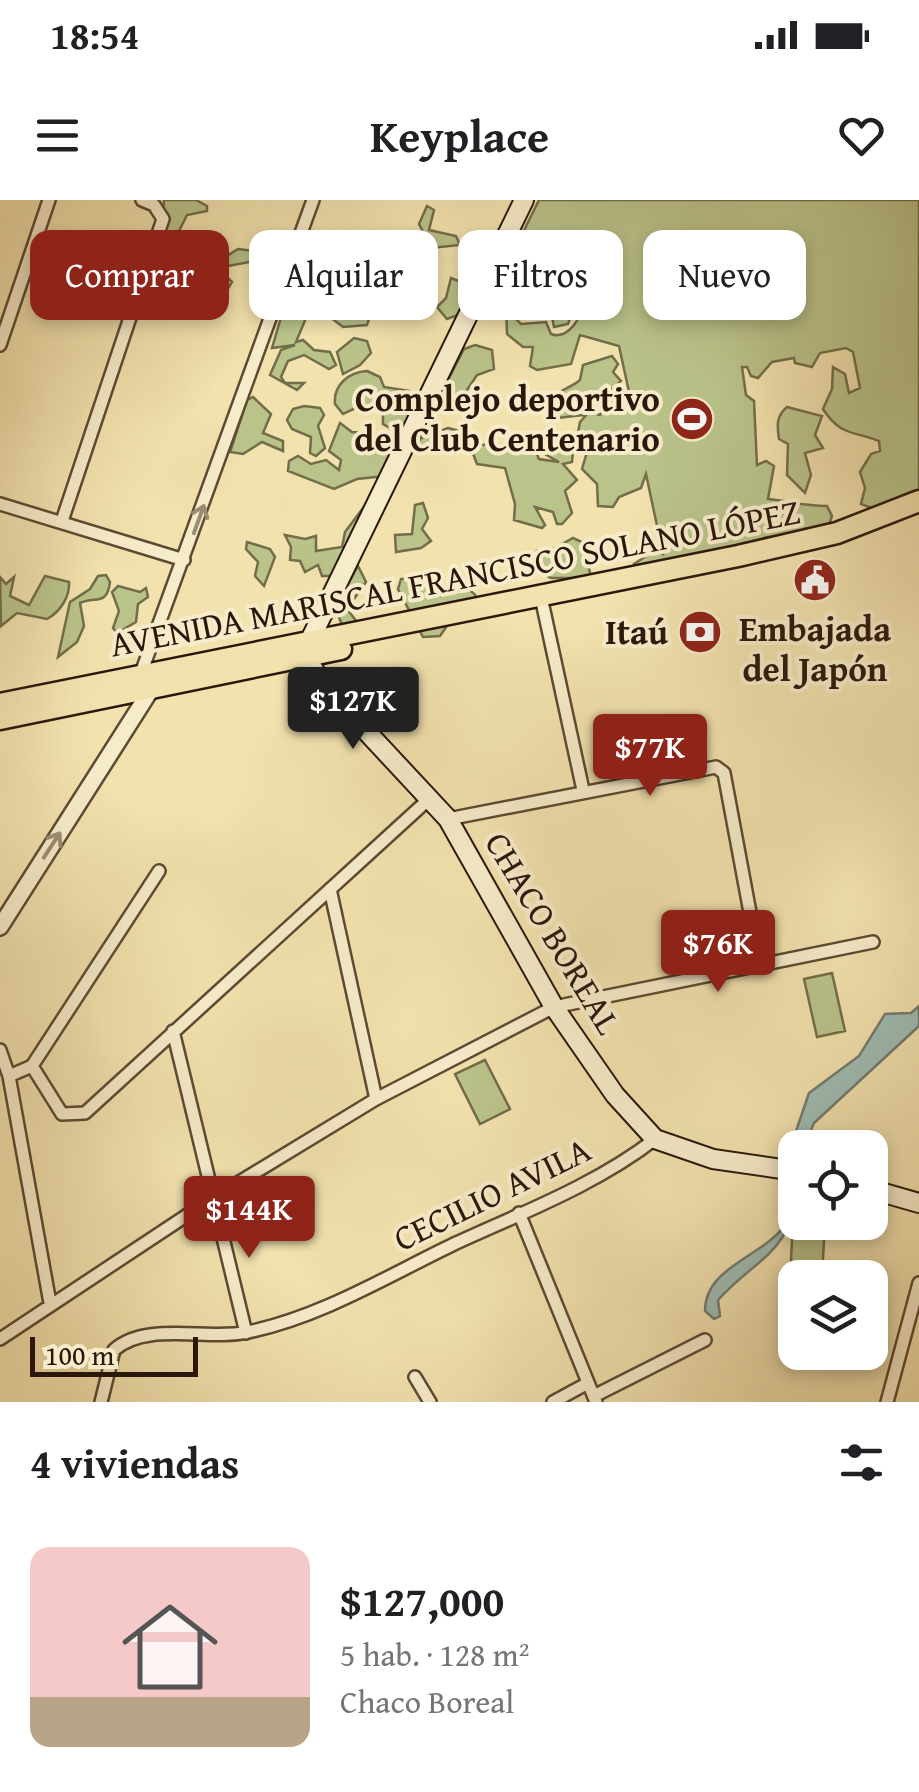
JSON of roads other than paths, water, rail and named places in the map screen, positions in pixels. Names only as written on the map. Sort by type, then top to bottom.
[{"type":"highway","name":"AVENIDA MARISCAL FRANCISCO SOLANO LÓPEZ","points":[[542,602],[837,534],[919,500]]},
{"type":"highway","name":"AVENIDA MARISCAL FRANCISCO SOLANO LÓPEZ","points":[[0,719],[146,682],[542,602],[801,555],[919,515]]},
{"type":"highway","name":"AVENIDA MARISCAL FRANCISCO SOLANO LÓPEZ","points":[[0,704],[146,682]]},
{"type":"main road","points":[[309,649],[524,200]]},
{"type":"main road","name":"CHACO BOREAL","points":[[309,649],[316,678],[448,819],[554,1007],[614,1095],[655,1138],[713,1159],[778,1168]]},
{"type":"main road","points":[[888,1195],[919,1203]]},
{"type":"street","points":[[0,345],[49,200]]},
{"type":"street","points":[[62,521],[161,212],[142,200]]},
{"type":"street","points":[[0,927],[146,682],[184,560],[313,200]]},
{"type":"street","points":[[0,504],[184,560]]},
{"type":"street","points":[[542,602],[582,790]]},
{"type":"street","points":[[448,819],[710,766],[724,773],[760,966]]},
{"type":"street","points":[[32,1066],[62,1114],[85,1113],[429,799]]},
{"type":"street","points":[[9,1076],[32,1066],[159,871]]},
{"type":"street","points":[[330,890],[376,1099]]},
{"type":"street","points":[[0,1339],[213,1198],[376,1099],[554,1007],[873,942]]},
{"type":"street","points":[[173,1032],[246,1333]]},
{"type":"street","points":[[0,1050],[9,1076],[50,1303]]},
{"type":"street","name":"CECILIO AVILA","points":[[101,1402],[114,1350],[133,1338],[246,1333],[308,1314],[519,1214],[630,1157],[655,1138]]},
{"type":"street","points":[[519,1214],[595,1399],[705,1340]]},
{"type":"street","points":[[887,1402],[919,1282]]},
{"type":"street","points":[[415,1377],[430,1402]]},
{"type":"street","points":[[553,1402],[588,1382]]},
{"type":"water","points":[[919,1006],[919,1026],[814,1123],[811,1130],[796,1130],[809,1093],[859,1056],[885,1014],[911,1013]]},
{"type":"water","points":[[778,1233],[780,1240],[771,1251],[718,1300],[720,1316],[714,1319],[705,1311],[715,1283]]},
{"type":"place","name":"Complejo deportivo del Club Centenario","points":[[692,419]]},
{"type":"place","name":"Embajada del Japón","points":[[815,580]]},
{"type":"place","name":"Itaú","points":[[700,632]]}]
